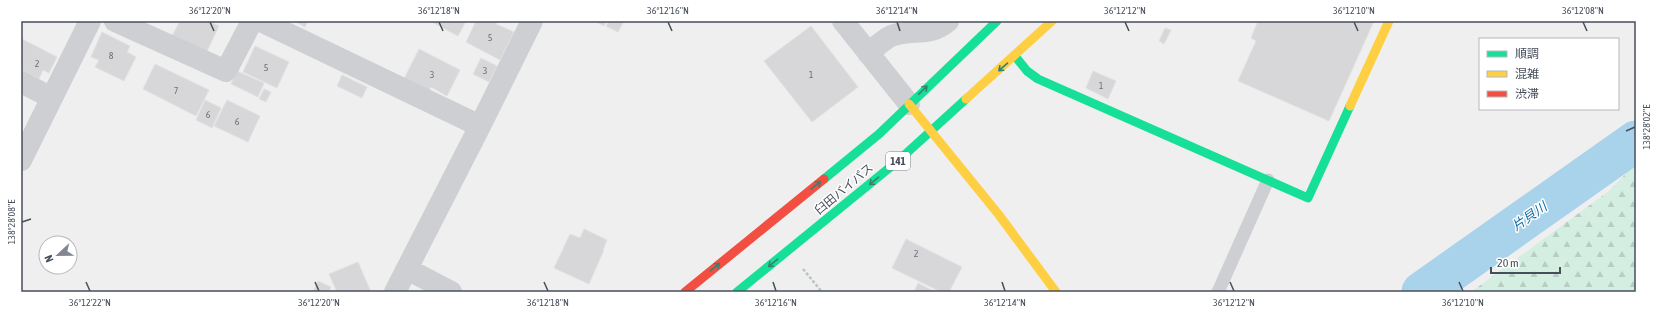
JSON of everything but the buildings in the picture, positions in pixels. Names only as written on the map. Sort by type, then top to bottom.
[{"type":"main road","name":"臼田バイパス","points":[[685,292],[879,134],[997,21]]},
{"type":"main road","name":"臼田バイパス","points":[[737,292],[788,252],[899,160],[1052,21]]},
{"type":"main road","points":[[1015,56],[1027,71],[1038,79],[1308,198],[1389,21]]},
{"type":"main road","points":[[909,104],[930,132],[999,215],[1056,292]]},
{"type":"street","points":[[21,160],[90,21]]},
{"type":"street","points":[[115,21],[226,71],[252,21]]},
{"type":"street","points":[[261,21],[480,126]]},
{"type":"street","points":[[395,292],[532,21]]},
{"type":"street","points":[[843,21],[909,104]]},
{"type":"street","points":[[868,53],[890,37],[904,33],[940,28],[948,21]]},
{"type":"street","points":[[21,82],[52,98]]},
{"type":"street","points":[[407,270],[450,292]]},
{"type":"lane","points":[[1218,292],[1268,180]]},
{"type":"path","points":[[788,252],[822,292]]},
{"type":"green space","points":[[1636,163],[1636,292],[1471,292],[1609,191]]},
{"type":"waterway","name":"片貝川","points":[[1422,292],[1636,141]]},
{"type":"traffic: fast","points":[[824,179],[879,134],[997,21]]},
{"type":"traffic: fast","points":[[1015,56],[1027,71],[1038,79],[1308,198],[1350,106]]},
{"type":"traffic: fast","points":[[737,292],[899,160],[966,99]]},
{"type":"traffic: slow","points":[[966,99],[1052,21]]},
{"type":"traffic: slow","points":[[1350,106],[1389,21]]},
{"type":"traffic: slow","points":[[909,104],[999,215],[1056,292]]},
{"type":"traffic: jam","points":[[685,292],[824,179]]}]
